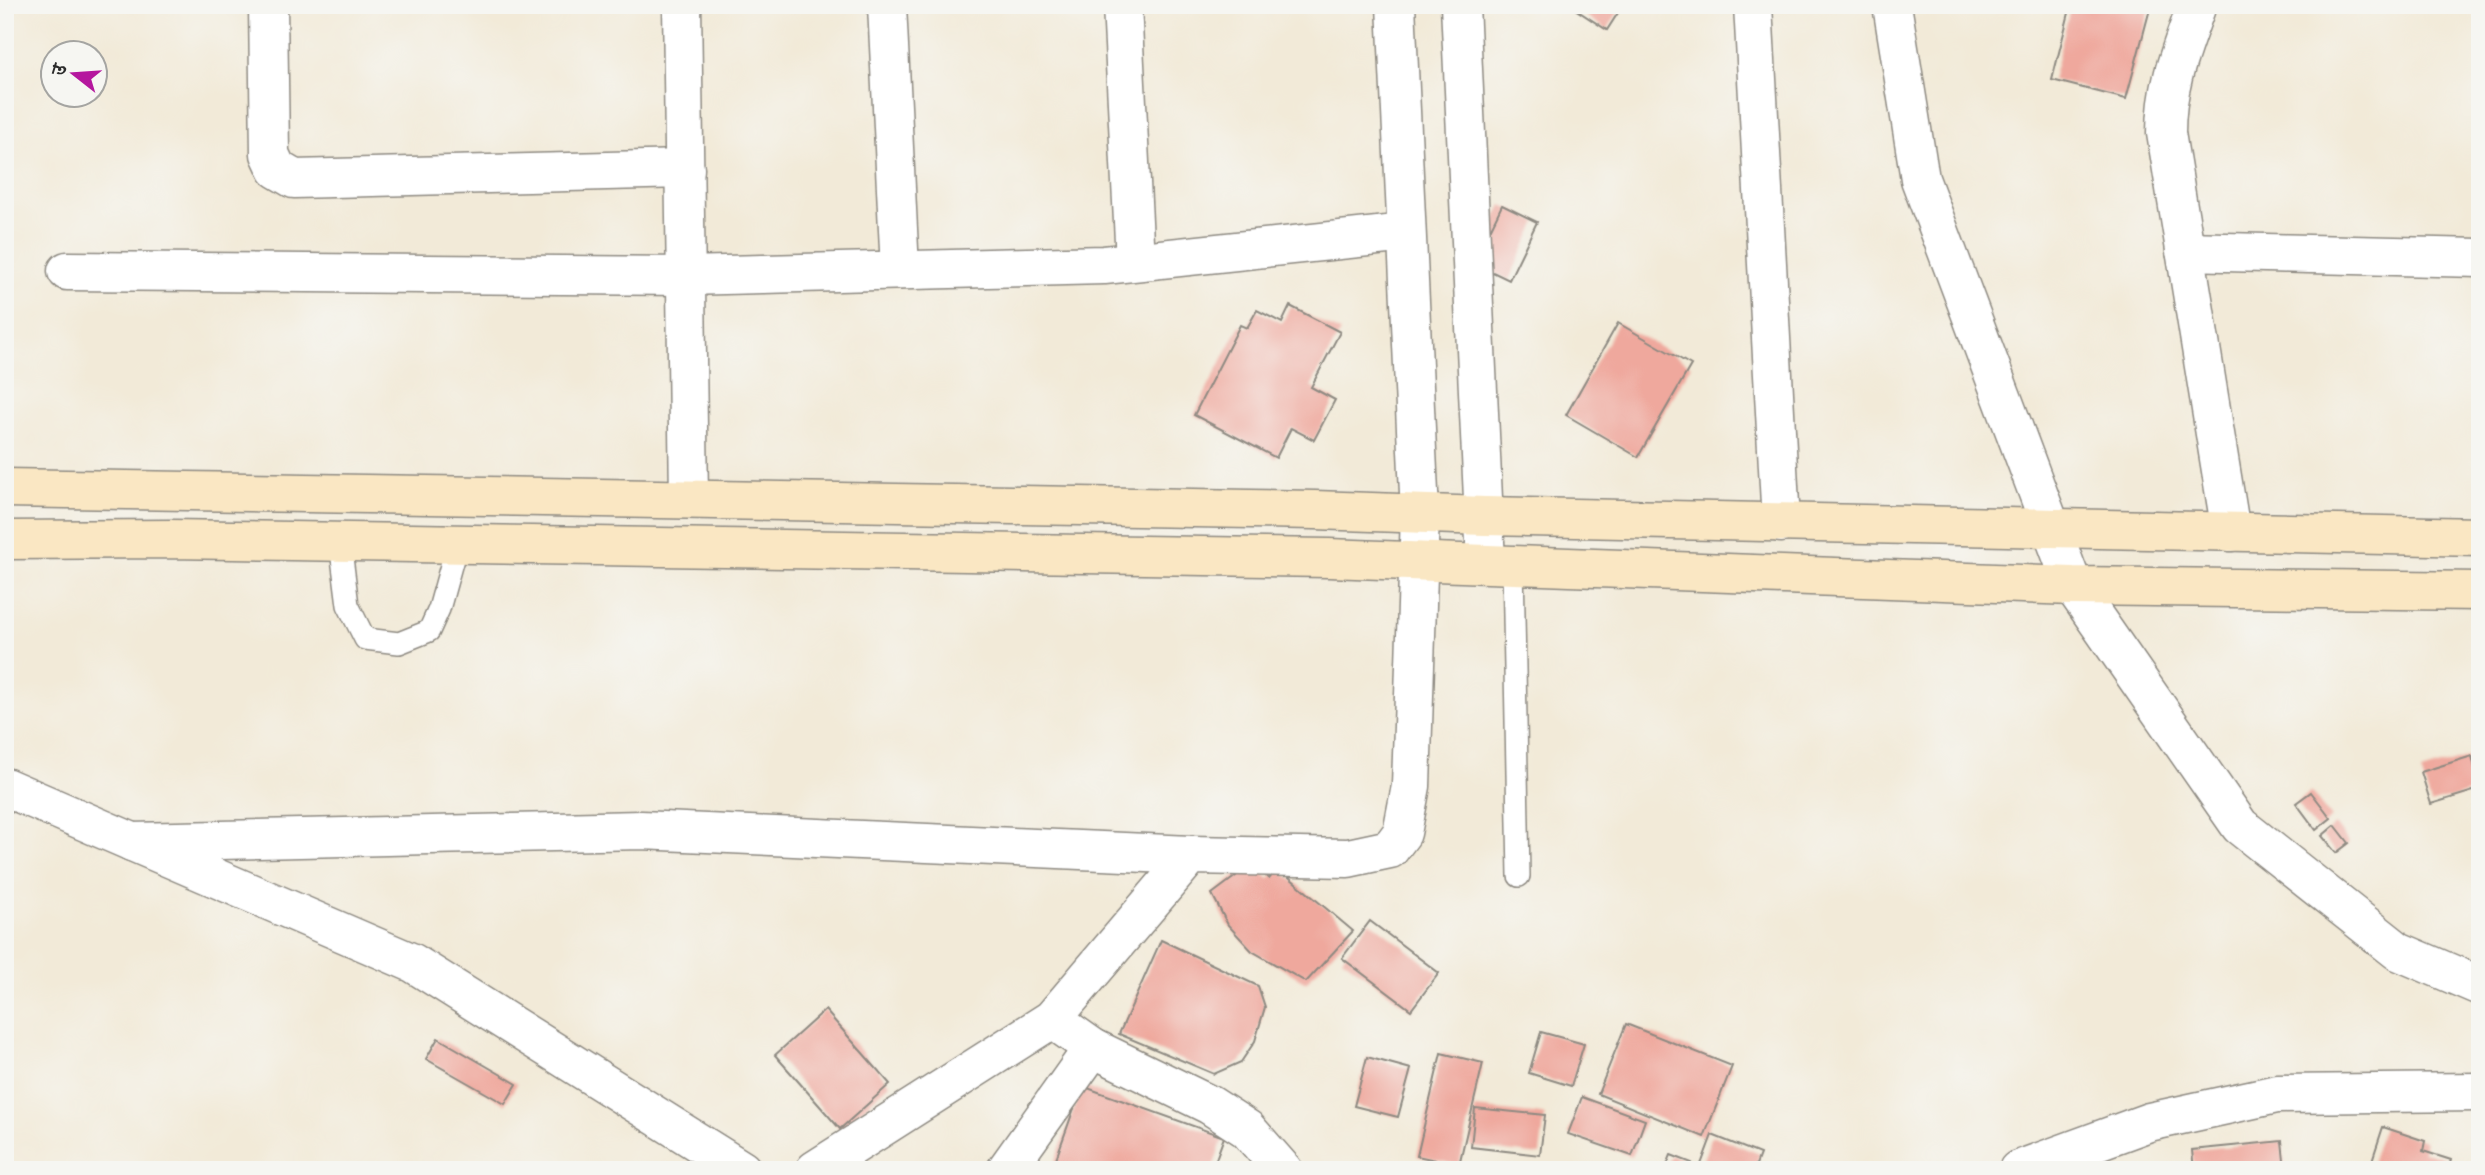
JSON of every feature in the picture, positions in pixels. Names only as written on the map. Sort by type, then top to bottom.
[{"type":"street","points":[[268,5],[270,154],[277,169],[293,178],[685,169]]},
{"type":"street","points":[[682,5],[689,498]]},
{"type":"street","points":[[887,5],[900,270]]},
{"type":"street","points":[[1122,5],[1135,261]]},
{"type":"street","points":[[132,842],[641,830],[1191,855],[1349,858],[1390,849],[1402,833],[1411,786],[1420,514],[1396,5]]},
{"type":"street","points":[[1460,5],[1485,516],[1500,564]]},
{"type":"street","points":[[1752,5],[1781,523]]},
{"type":"street","points":[[1892,5],[1920,180],[2073,586],[2240,826],[2398,951],[2480,986]]},
{"type":"street","points":[[2197,5],[2172,77],[2166,104],[2166,133],[2231,532]]},
{"type":"street","points":[[67,271],[687,276],[1104,265],[1406,233]]},
{"type":"street","points":[[2185,251],[2480,258]]},
{"type":"street","points":[[5,488],[1301,510],[2480,537]]},
{"type":"street","points":[[5,540],[340,542],[1418,561],[2073,586],[2480,591]]},
{"type":"street","points":[[5,787],[413,962],[742,1170]]},
{"type":"street","points":[[815,1170],[1052,1019],[1191,855]]},
{"type":"street","points":[[1052,1019],[1093,1048],[1210,1105],[1247,1129],[1283,1170]]},
{"type":"street","points":[[1006,1170],[1093,1048]]},
{"type":"street","points":[[2018,1170],[2149,1122],[2277,1094],[2480,1092]]},
{"type":"lane","points":[[340,542],[348,605],[365,639],[399,643],[429,631],[439,609],[457,544]]},
{"type":"lane","points":[[1500,564],[1519,876]]},
{"type":"building","points":[[1569,5],[1623,5],[1607,30]]},
{"type":"building","points":[[2071,5],[2151,5],[2126,99],[2052,80]]},
{"type":"building","points":[[1502,205],[1537,222],[1509,280],[1474,263]]},
{"type":"building","points":[[1290,306],[1340,332],[1311,387],[1335,400],[1314,440],[1291,428],[1276,458],[1194,415],[1240,325],[1247,328],[1257,310],[1282,323]]},
{"type":"building","points":[[1618,323],[1691,365],[1638,457],[1566,415]]},
{"type":"building","points":[[2472,756],[2475,768],[2480,767],[2480,789],[2431,804],[2421,772]]},
{"type":"building","points":[[2311,792],[2331,818],[2316,830],[2296,803]]},
{"type":"building","points":[[2335,825],[2349,843],[2336,853],[2322,836]]},
{"type":"building","points":[[1252,864],[1269,879],[1278,868],[1353,931],[1306,982],[1252,951],[1228,925],[1212,894]]},
{"type":"building","points":[[1370,921],[1439,973],[1411,1010],[1342,958]]},
{"type":"building","points":[[1161,940],[1258,986],[1265,1007],[1255,1041],[1241,1062],[1214,1074],[1119,1034]]},
{"type":"building","points":[[825,1010],[890,1084],[840,1129],[775,1055]]},
{"type":"building","points":[[1626,1024],[1732,1066],[1704,1137],[1598,1094]]},
{"type":"building","points":[[1541,1032],[1584,1044],[1571,1086],[1529,1073]]},
{"type":"building","points":[[438,1038],[517,1084],[505,1104],[426,1059]]},
{"type":"building","points":[[1441,1053],[1483,1063],[1459,1165],[1417,1156]]},
{"type":"building","points":[[1367,1057],[1411,1069],[1398,1117],[1354,1106]]},
{"type":"building","points":[[1082,1086],[1224,1137],[1212,1170],[1052,1170]]},
{"type":"building","points":[[1582,1097],[1645,1120],[1632,1156],[1568,1134]]},
{"type":"building","points":[[1475,1108],[1545,1115],[1540,1155],[1471,1147]]},
{"type":"building","points":[[2383,1127],[2425,1141],[2423,1151],[2451,1160],[2448,1170],[2369,1170]]},
{"type":"building","points":[[1712,1135],[1760,1154],[1754,1170],[1699,1170]]},
{"type":"building","points":[[2282,1141],[2285,1170],[2194,1170],[2192,1150]]},
{"type":"building","points":[[1671,1155],[1692,1163],[1690,1170],[1665,1170]]}]
